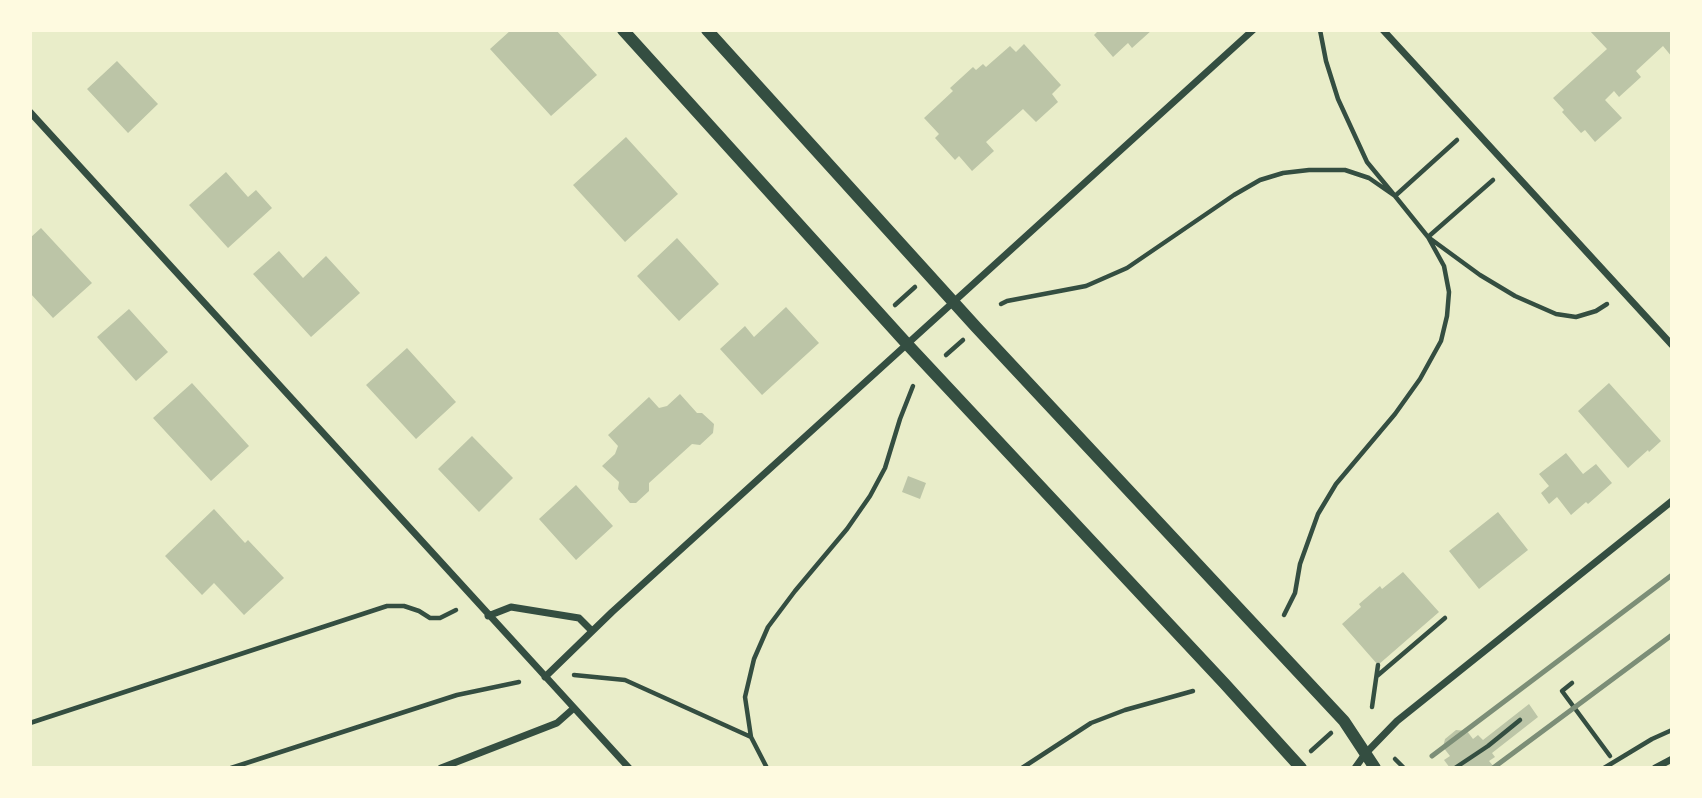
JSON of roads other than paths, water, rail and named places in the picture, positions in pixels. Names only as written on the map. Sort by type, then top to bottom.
[{"type":"street","points":[[624,30],[907,344],[1224,683],[1303,762]]},
{"type":"street","points":[[706,30],[953,302],[1344,721],[1375,768]]},
{"type":"street","points":[[545,677],[592,631],[1253,30]]},
{"type":"street","points":[[1383,30],[1672,345]]},
{"type":"street","points":[[30,112],[628,768]]},
{"type":"street","points":[[1355,768],[1397,721],[1672,501]]},
{"type":"street","points":[[488,616],[511,607],[579,618],[592,631]]},
{"type":"street","points":[[441,768],[557,723],[574,708]]},
{"type":"street","points":[[1655,768],[1672,759]]},
{"type":"railway","points":[[1432,756],[1672,575]]},
{"type":"railway","points":[[1493,768],[1672,635]]}]
